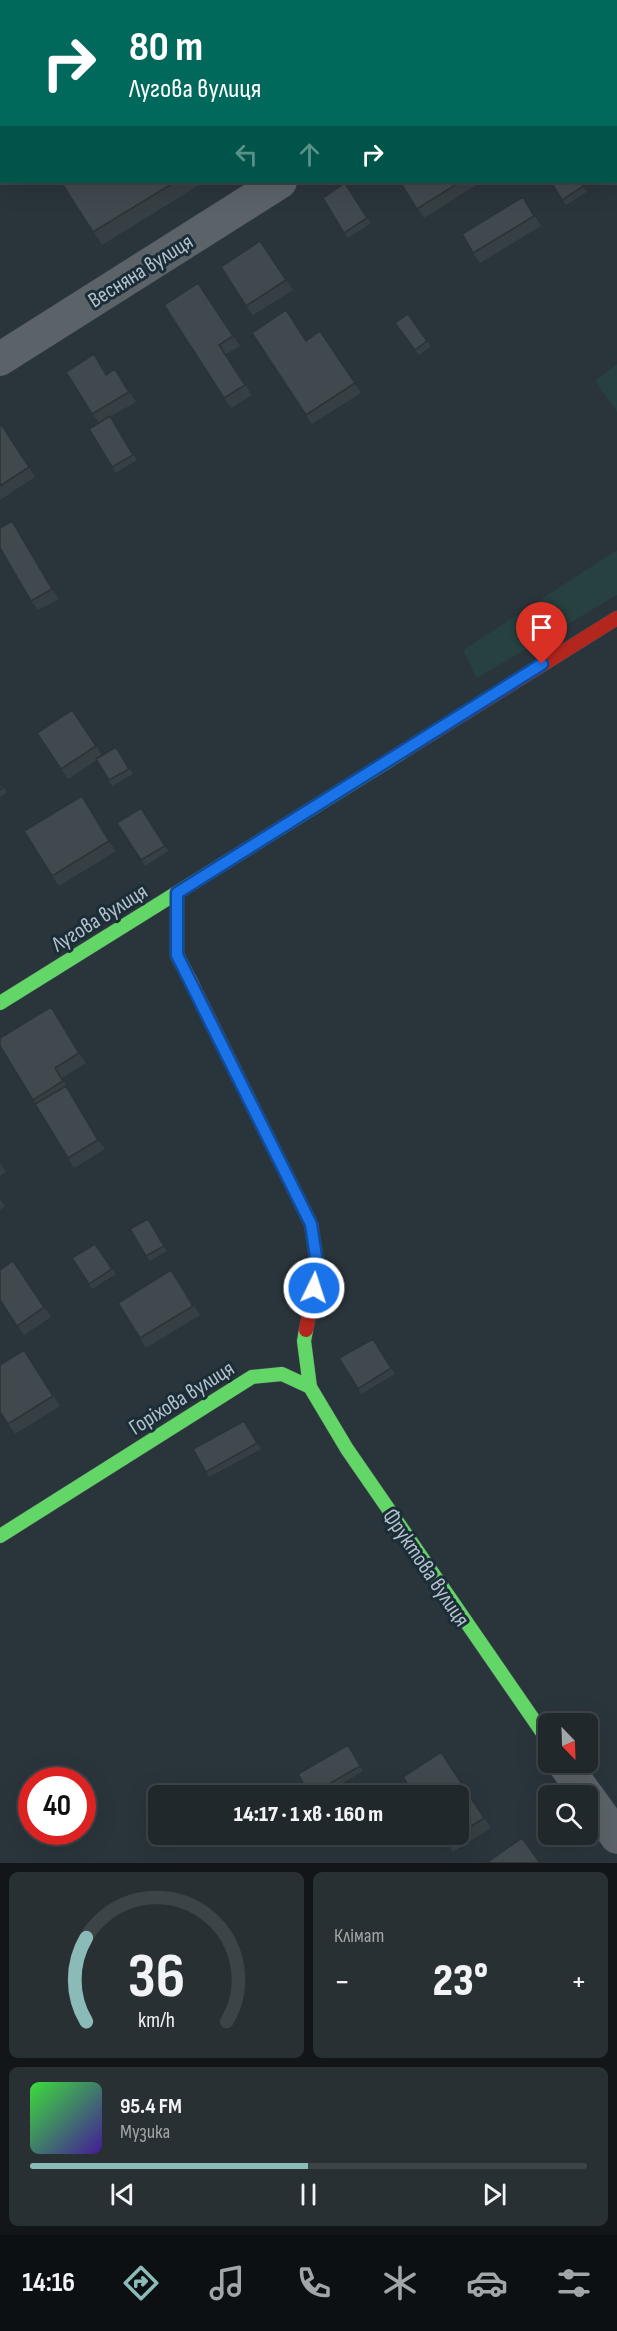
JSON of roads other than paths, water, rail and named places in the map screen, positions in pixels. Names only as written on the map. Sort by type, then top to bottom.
[{"type":"street","name":"Весняна вулиця","points":[[0,359],[278,183]]},
{"type":"street","name":"Лугова вулиця","points":[[0,1003],[617,618]]},
{"type":"street","points":[[177,893],[177,955],[311,1224],[318,1270],[304,1341],[309,1387]]},
{"type":"street","name":"Горіхова вулиця","points":[[0,1536],[252,1377],[282,1374],[309,1387]]},
{"type":"street","name":"Фруктова вулиця","points":[[309,1387],[347,1449],[538,1726]]},
{"type":"street","points":[[598,1810],[617,1837]]}]
